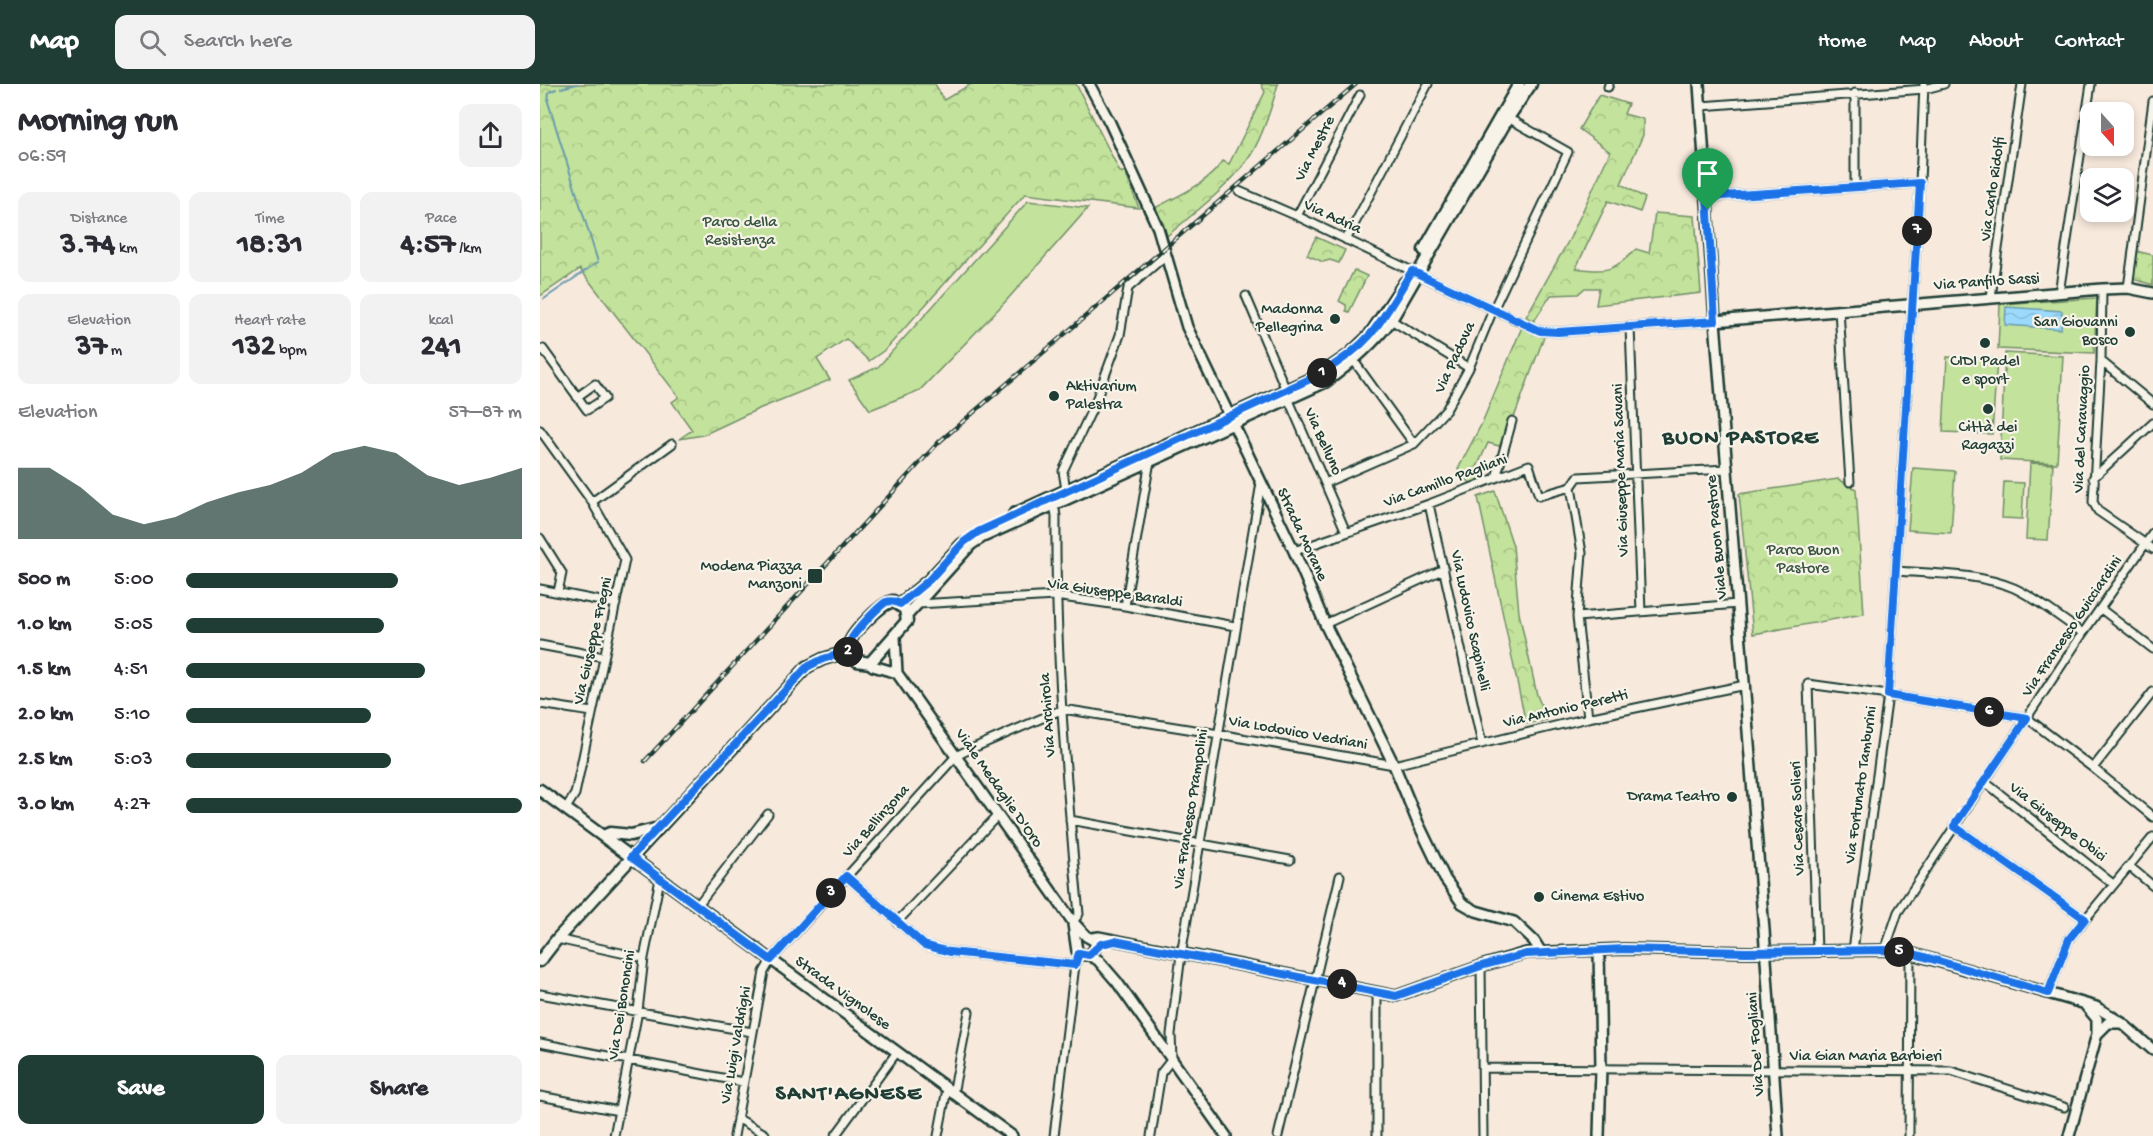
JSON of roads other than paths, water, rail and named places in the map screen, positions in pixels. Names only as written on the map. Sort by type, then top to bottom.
[{"type":"main road","points":[[900,604],[929,580],[964,542],[978,532],[1066,490],[1148,457],[1287,394],[1352,358],[1369,336],[1388,318],[1505,116],[1519,84]]},
{"type":"main road","points":[[1505,116],[1531,84]]},
{"type":"main road","points":[[907,615],[971,544],[1148,457]]},
{"type":"main road","points":[[892,601],[900,604],[907,615],[907,621],[895,637],[870,663],[857,661],[850,651],[852,637],[879,608],[886,602],[892,601]]},
{"type":"main road","points":[[540,961],[631,857],[807,667],[823,659],[850,651]]},
{"type":"main road","name":"Strada Vignolese","points":[[540,790],[631,857]]},
{"type":"main road","points":[[603,836],[610,833],[631,835],[658,828]]},
{"type":"street","name":"Strada Morane","points":[[1089,84],[1149,207],[1188,327],[1294,551],[1325,624],[1394,765],[1444,879],[1462,903],[1476,911],[1514,922],[1534,941],[1541,952]]},
{"type":"street","points":[[1346,240],[1428,84]]},
{"type":"street","name":"Viale Buon Pastore","points":[[1699,84],[1715,321],[1766,951]]},
{"type":"street","points":[[1701,106],[1944,84]]},
{"type":"street","name":"Via Carlo Ridolfi","points":[[1991,297],[2022,84]]},
{"type":"street","points":[[2059,293],[2091,84]]},
{"type":"street","name":"Via Fortunato Tamburini","points":[[1853,950],[1888,695],[1924,86]]},
{"type":"street","points":[[1855,93],[1855,186]]},
{"type":"street","name":"Via Mestre","points":[[1297,216],[1360,94]]},
{"type":"street","points":[[2128,288],[2153,101]]},
{"type":"street","name":"Via Padova","points":[[1325,483],[1414,444],[1446,410],[1469,368],[1493,310],[1568,152],[1505,116]]},
{"type":"street","points":[[1707,197],[1920,183]]},
{"type":"street","name":"Via Adria","points":[[1239,191],[1540,331],[1558,332],[1715,321]]},
{"type":"street","points":[[1066,490],[1063,471],[1095,402],[1120,335],[1128,288],[1166,255]]},
{"type":"street","name":"Via Panfilo Sassi","points":[[1715,321],[2102,289],[2128,288],[2153,293]]},
{"type":"street","name":"Via del Caravaggio","points":[[2102,289],[2101,361],[2092,498],[2098,511],[2153,549]]},
{"type":"street","name":"Via Belluno","points":[[1246,296],[1346,532]]},
{"type":"street","points":[[1839,310],[1850,482]]},
{"type":"street","points":[[1388,318],[1469,368]]},
{"type":"street","name":"Via Giuseppe Maria Savani","points":[[1630,327],[1641,612]]},
{"type":"street","points":[[540,351],[543,349],[578,397]]},
{"type":"street","points":[[1352,358],[1414,444]]},
{"type":"street","points":[[2101,361],[2153,404]]},
{"type":"street","points":[[1496,478],[1512,421]]},
{"type":"street","points":[[2093,478],[2153,423]]},
{"type":"street","name":"Via Giuseppe Fregni","points":[[540,430],[592,502],[624,557],[625,564],[575,794],[566,808]]},
{"type":"street","points":[[592,502],[672,444]]},
{"type":"street","points":[[1125,606],[1148,457]]},
{"type":"street","name":"Via Camillo Pagliani","points":[[1294,551],[1429,504],[1529,465],[1539,496],[1571,487],[1578,477],[1727,469]]},
{"type":"street","name":"Via Francesco Prampolini","points":[[1151,1136],[1161,1073],[1172,1059],[1171,1034],[1181,955],[1261,483]]},
{"type":"street","points":[[1571,487],[1582,553],[1577,617],[1587,718]]},
{"type":"street","name":"Via Archirola","points":[[1054,504],[1056,516],[1055,596],[1070,820],[1079,914],[1072,922]]},
{"type":"street","name":"Via Ludovico Scapinelli","points":[[1429,504],[1482,744]]},
{"type":"street","name":"Via Francesco Guicciardini","points":[[1885,950],[1898,912],[2153,533]]},
{"type":"street","points":[[540,538],[562,573],[558,592]]},
{"type":"street","points":[[1325,624],[1444,569]]},
{"type":"street","points":[[1896,571],[1975,578],[2001,584],[2019,591],[2084,633]]},
{"type":"street","points":[[540,589],[616,604]]},
{"type":"street","name":"Via Giuseppe Baraldi","points":[[918,604],[1055,596],[1235,626]]},
{"type":"street","points":[[1577,617],[1738,604]]},
{"type":"street","points":[[2101,609],[2153,649]]},
{"type":"street","points":[[870,663],[897,674],[895,637]]},
{"type":"street","points":[[540,645],[604,657]]},
{"type":"street","name":"Viale Medaglie D'Oro","points":[[897,674],[1085,938]]},
{"type":"street","name":"Via Cesare Solieri","points":[[1816,951],[1808,684],[1888,695]]},
{"type":"street","name":"Via Antonio Peretti","points":[[1394,765],[1587,718],[1745,685]]},
{"type":"street","points":[[2093,768],[2153,692]]},
{"type":"street","points":[[1888,695],[2027,718],[2153,817]]},
{"type":"street","points":[[540,704],[592,712]]},
{"type":"street","points":[[956,756],[1063,709]]},
{"type":"street","name":"Via Lodovico Vedriani","points":[[1063,709],[1394,765]]},
{"type":"street","name":"Via Bellinzona","points":[[771,960],[956,756]]},
{"type":"street","name":"Via Giuseppe Obici","points":[[1985,782],[2113,884]]},
{"type":"street","points":[[697,906],[768,814]]},
{"type":"street","points":[[897,922],[998,815]]},
{"type":"street","points":[[1070,820],[1290,860]]},
{"type":"street","points":[[1954,826],[2085,919]]},
{"type":"street","points":[[2048,993],[2069,939],[2153,837]]},
{"type":"street","name":"Strada Vignolese","points":[[631,857],[1012,1136]]},
{"type":"street","points":[[2129,866],[2153,886]]},
{"type":"street","points":[[846,876],[924,945],[950,952],[1075,965],[1101,944],[1115,941]]},
{"type":"street","points":[[1278,1136],[1340,876]]},
{"type":"street","name":"Via Dei Bononcini","points":[[614,1136],[638,1011],[644,958],[660,879]]},
{"type":"street","points":[[1091,953],[1076,948],[1085,938],[1099,937],[1181,955],[1315,978],[1396,996],[1481,966],[1511,957],[1541,952],[1885,950],[1911,953],[2105,1011],[2153,1050]]},
{"type":"street","points":[[1085,938],[1091,953],[1118,982],[1226,1136]]},
{"type":"street","points":[[557,939],[644,958]]},
{"type":"street","points":[[1599,950],[1601,1068],[1599,1136]]},
{"type":"street","name":"Via De' Fogliani","points":[[1766,951],[1778,1136]]},
{"type":"street","points":[[1909,1136],[1911,953]]},
{"type":"street","name":"Via Luigi Valdrighi","points":[[734,1136],[764,972],[771,960]]},
{"type":"street","points":[[1054,1136],[1075,965]]},
{"type":"street","points":[[1481,966],[1483,1136]]},
{"type":"street","points":[[1377,992],[1377,1136]]},
{"type":"street","points":[[540,994],[752,1032]]},
{"type":"street","points":[[2069,1136],[2097,1034],[2097,1019],[2084,1004]]},
{"type":"street","points":[[938,1136],[969,1012]]},
{"type":"street","points":[[2097,1034],[2108,1023],[2122,1023]]},
{"type":"street","points":[[540,1043],[743,1082]]},
{"type":"street","points":[[835,1136],[897,1052]]},
{"type":"street","name":"Via Gian Maria Barbieri","points":[[1483,1068],[1951,1071],[2064,1107]]},
{"type":"street","points":[[540,1096],[619,1111]]},
{"type":"street","points":[[737,1118],[765,1134]]},
{"type":"water","points":[[2006,307],[2062,311],[2061,329],[2005,325]]},
{"type":"waterway","points":[[561,88],[577,84]]},
{"type":"waterway","points":[[544,299],[598,262],[548,102],[549,92],[556,89]]},
{"type":"railway","points":[[645,761],[939,442],[1356,84]]},
{"type":"place","name":"Madonna Pellegrina","points":[[1335,319]]},
{"type":"place","name":"San Giovanni Bosco","points":[[2130,332]]},
{"type":"place","name":"CIDI Padel e sport","points":[[1985,343]]},
{"type":"place","name":"Aktivarium Palestra","points":[[1054,396]]},
{"type":"place","name":"Città dei Ragazzi","points":[[1988,409]]},
{"type":"place","name":"Modena Piazza Manzoni","points":[[815,576]]},
{"type":"place","name":"Drama Teatro","points":[[1732,797]]},
{"type":"place","name":"Cinema Estivo","points":[[1539,897]]},
{"type":"district","name":"BUON PASTORE","points":[[1741,439]]},
{"type":"district","name":"SANT'AGNESE","points":[[849,1095]]},
{"type":"park label","name":"Parco della Resistenza","points":[[740,232]]},
{"type":"park label","name":"Parco Buon Pastore","points":[[1803,560]]}]
